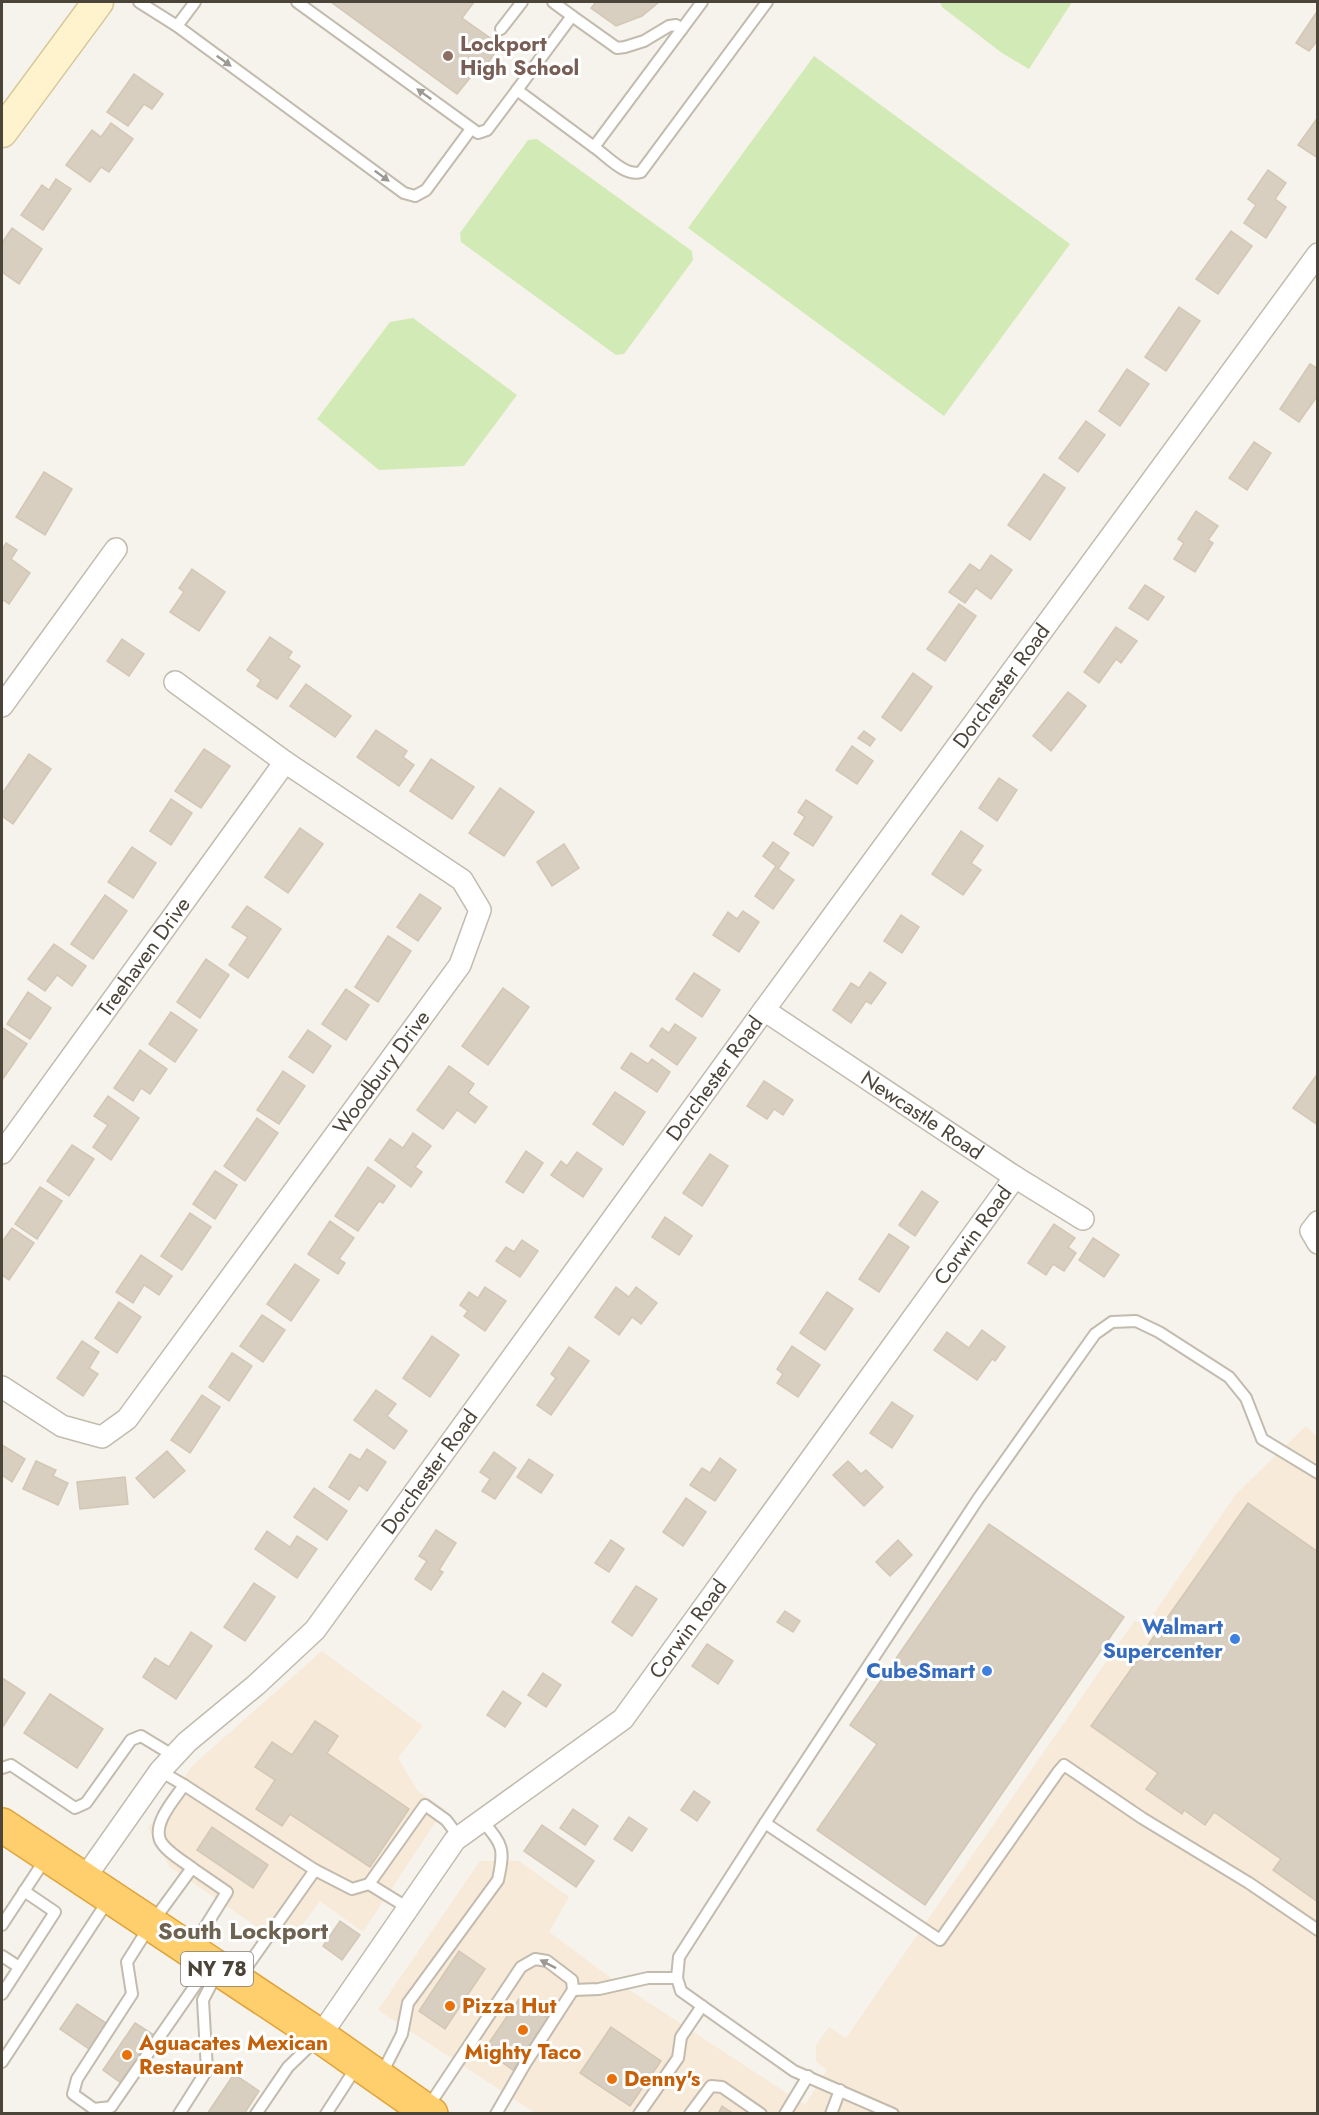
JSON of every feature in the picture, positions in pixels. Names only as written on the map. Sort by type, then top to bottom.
[{"type":"highway","name":"NY 78","points":[[2,1825],[320,2036],[428,2112]]},
{"type":"street","points":[[2,132],[98,2]]},
{"type":"street","name":"Dorchester Road","points":[[98,1888],[167,1764],[187,1742],[256,1685],[315,1630],[764,1010],[1317,254]]},
{"type":"street","points":[[2,706],[116,549]]},
{"type":"street","name":"Woodbury Drive","points":[[2,1387],[62,1426],[102,1437],[127,1419],[460,965],[480,910],[462,880],[285,762],[175,682]]},
{"type":"street","name":"Treehaven Drive","points":[[2,1153],[285,762]]},
{"type":"street","name":"Newcastle Road","points":[[764,1010],[1083,1220]]},
{"type":"street","name":"Corwin Road","points":[[320,2036],[455,1840],[623,1719],[1015,1177]]},
{"type":"lane","points":[[139,2],[177,26],[404,193],[415,196],[426,190],[471,129]]},
{"type":"lane","points":[[177,26],[195,2]]},
{"type":"lane","points":[[297,2],[478,133],[487,130],[572,16]]},
{"type":"lane","points":[[501,29],[522,2]]},
{"type":"lane","points":[[553,2],[617,48],[644,41],[669,26],[676,25],[682,29]]},
{"type":"lane","points":[[594,147],[702,2]]},
{"type":"lane","points":[[517,90],[627,171],[634,174],[641,172],[767,2]]},
{"type":"lane","points":[[893,2114],[794,2071],[681,1991],[677,1978],[679,1957],[978,1499],[1095,1334],[1112,1322],[1136,1321],[1159,1332],[1228,1377],[1246,1398],[1262,1439],[1317,1473]]},
{"type":"lane","points":[[2,1768],[11,1765],[75,1808],[86,1803],[131,1740],[141,1736],[184,1785],[315,1870],[352,1889],[369,1884],[425,1805],[447,1820],[459,1837]]},
{"type":"lane","points":[[765,1823],[939,1940],[1064,1765],[1142,1818],[1249,1883],[1317,1930]]},
{"type":"lane","points":[[179,2114],[207,2070],[203,2000],[214,1967],[227,1892],[166,1848],[160,1839],[159,1824],[184,1785]]},
{"type":"lane","points":[[326,2114],[402,2034],[408,2003],[498,1880],[503,1855],[500,1842],[482,1820]]},
{"type":"lane","points":[[2,1925],[47,1855]]},
{"type":"lane","points":[[192,1868],[151,1924],[127,1962],[132,1994],[76,2079],[72,2094],[94,2109],[111,2107],[214,1967],[315,1870]]},
{"type":"lane","points":[[369,1884],[408,1908]]},
{"type":"lane","points":[[2,2062],[98,1888]]},
{"type":"lane","points":[[2,1994],[55,1912],[24,1891]]},
{"type":"lane","points":[[2,1956],[19,1967]]},
{"type":"lane","points":[[428,2112],[521,1967],[535,1959],[547,1961],[572,1980],[573,1990],[496,2114]]},
{"type":"lane","points":[[573,1990],[600,1989],[648,1978],[677,1978]]},
{"type":"lane","points":[[639,2114],[678,2058],[681,2037],[702,2006]]},
{"type":"lane","points":[[256,2114],[288,2067],[320,2036]]},
{"type":"lane","points":[[785,2114],[808,2076]]},
{"type":"lane","points":[[690,2114],[711,2086],[722,2087],[761,2114]]},
{"type":"lane","points":[[831,2114],[840,2090]]},
{"type":"lane","points":[[862,2114],[870,2103]]},
{"type":"shaded area","points":[[1306,1426],[1317,1437],[1317,2113],[535,2113],[378,2010],[480,1861],[519,1861],[569,1897],[549,1932],[611,1978],[805,2105],[827,2070],[816,2061],[816,2045],[829,2027],[846,2038],[1135,1620],[1146,1625],[1236,1494]]},
{"type":"shaded area","points":[[322,1651],[423,1726],[398,1758],[418,1791],[444,1809],[363,1932],[320,1901],[286,1947],[170,1867],[148,1828],[193,1765]]},
{"type":"green space","points":[[940,2],[1072,2],[1029,69],[1002,53],[942,7]]},
{"type":"green space","points":[[814,56],[1070,244],[944,416],[688,228]]},
{"type":"green space","points":[[537,139],[692,251],[693,260],[624,354],[616,355],[461,242],[460,233],[528,140]]},
{"type":"green space","points":[[413,318],[517,395],[464,466],[379,470],[317,419],[390,322]]},
{"type":"building","name":"Lockport High School","points":[[331,2],[474,2],[462,18],[500,45],[483,71],[478,68],[457,94]]},
{"type":"building","name":"Lockport High School","points":[[596,2],[659,2],[642,16],[616,26],[591,8]]},
{"type":"building","points":[[1316,13],[1318,14],[1318,40],[1309,51],[1296,43]]},
{"type":"building","points":[[134,74],[163,94],[152,109],[144,104],[128,126],[107,112]]},
{"type":"building","points":[[1318,117],[1318,158],[1298,145]]},
{"type":"building","points":[[111,123],[133,139],[109,172],[101,167],[90,182],[66,165],[92,130],[101,137]]},
{"type":"building","points":[[1268,170],[1286,183],[1275,199],[1286,207],[1266,238],[1244,223],[1256,205],[1248,199]]},
{"type":"building","points":[[56,179],[71,189],[43,230],[21,215],[42,185],[49,190]]},
{"type":"building","points":[[12,228],[42,249],[19,284],[2,272],[2,243]]},
{"type":"building","points":[[1231,231],[1252,246],[1218,294],[1196,279]]},
{"type":"building","points":[[1179,307],[1200,321],[1166,371],[1145,357]]},
{"type":"building","points":[[1310,364],[1318,369],[1318,395],[1299,422],[1280,409]]},
{"type":"building","points":[[1127,369],[1149,384],[1120,426],[1099,411]]},
{"type":"building","points":[[1086,421],[1105,435],[1078,472],[1059,458]]},
{"type":"building","points":[[1254,442],[1271,453],[1247,490],[1229,478]]},
{"type":"building","points":[[44,472],[72,489],[45,535],[16,517]]},
{"type":"building","points":[[1044,474],[1065,488],[1030,540],[1008,525]]},
{"type":"building","points":[[1196,511],[1218,526],[1208,540],[1213,543],[1195,572],[1174,559],[1184,543],[1178,539]]},
{"type":"building","points":[[6,543],[17,550],[11,559],[30,573],[9,604],[2,599],[2,550]]},
{"type":"building","points":[[991,555],[1012,570],[991,599],[976,588],[965,603],[949,592],[970,564],[980,571]]},
{"type":"building","points":[[192,569],[225,592],[199,631],[170,612],[184,592],[179,588]]},
{"type":"building","points":[[1145,585],[1164,597],[1148,620],[1129,608]]},
{"type":"building","points":[[959,604],[976,616],[945,661],[927,649]]},
{"type":"building","points":[[1116,627],[1137,641],[1121,663],[1116,659],[1099,683],[1084,672]]},
{"type":"building","points":[[270,637],[292,652],[288,658],[300,666],[277,699],[257,686],[261,680],[247,670]]},
{"type":"building","points":[[122,639],[144,654],[129,676],[107,661]]},
{"type":"building","points":[[913,673],[932,687],[901,731],[882,717]]},
{"type":"building","points":[[306,684],[351,716],[335,737],[290,706]]},
{"type":"building","points":[[1068,692],[1086,706],[1051,751],[1033,736]]},
{"type":"building","points":[[376,730],[407,751],[403,757],[414,765],[399,786],[357,757]]},
{"type":"building","points":[[864,731],[875,739],[870,746],[858,738]]},
{"type":"building","points":[[852,746],[873,761],[857,784],[836,770]]},
{"type":"building","points":[[204,749],[230,766],[201,808],[175,791]]},
{"type":"building","points":[[29,754],[51,769],[13,824],[2,816],[2,794]]},
{"type":"building","points":[[431,759],[474,787],[452,819],[410,791]]},
{"type":"building","points":[[999,778],[1017,790],[997,821],[979,808]]},
{"type":"building","points":[[500,788],[534,812],[504,856],[469,833]]},
{"type":"building","points":[[171,799],[192,813],[171,845],[150,831]]},
{"type":"building","points":[[806,800],[832,817],[813,846],[794,834],[805,817],[798,812]]},
{"type":"building","points":[[300,828],[323,844],[288,893],[265,877]]},
{"type":"building","points":[[961,831],[983,846],[971,863],[981,870],[963,895],[932,874]]},
{"type":"building","points":[[773,842],[789,853],[778,869],[794,880],[773,909],[755,896],[776,866],[763,856]]},
{"type":"building","points":[[564,844],[579,868],[552,886],[537,862]]},
{"type":"building","points":[[132,847],[156,863],[133,898],[108,882]]},
{"type":"building","points":[[420,894],[441,908],[418,941],[397,927]]},
{"type":"building","points":[[105,895],[127,911],[93,959],[71,944]]},
{"type":"building","points":[[247,906],[281,929],[248,978],[229,965],[248,937],[232,927]]},
{"type":"building","points":[[743,911],[759,922],[739,952],[713,935],[728,912],[737,919]]},
{"type":"building","points":[[901,915],[919,927],[902,953],[884,941]]},
{"type":"building","points":[[388,936],[411,951],[378,1002],[355,987]]},
{"type":"building","points":[[54,944],[86,966],[72,986],[57,975],[45,991],[28,979]]},
{"type":"building","points":[[206,959],[229,975],[200,1018],[177,1002]]},
{"type":"building","points":[[870,972],[886,983],[871,1004],[866,1001],[851,1023],[833,1010],[851,983],[859,988]]},
{"type":"building","points":[[694,973],[720,990],[702,1017],[676,999]]},
{"type":"building","points":[[503,988],[529,1007],[488,1065],[462,1046]]},
{"type":"building","points":[[346,989],[369,1005],[346,1040],[322,1024]]},
{"type":"building","points":[[28,992],[51,1008],[30,1039],[7,1024]]},
{"type":"building","points":[[171,1012],[197,1030],[175,1062],[149,1044]]},
{"type":"building","points":[[675,1024],[696,1038],[677,1065],[650,1046],[662,1028],[669,1033]]},
{"type":"building","points":[[3,1028],[27,1044],[2,1080],[2,1031]]},
{"type":"building","points":[[308,1030],[331,1046],[313,1073],[289,1057]]},
{"type":"building","points":[[140,1050],[167,1069],[150,1094],[141,1088],[133,1101],[114,1088]]},
{"type":"building","points":[[631,1053],[648,1064],[652,1059],[670,1072],[657,1092],[621,1068]]},
{"type":"building","points":[[449,1066],[474,1084],[468,1093],[487,1107],[475,1123],[457,1110],[443,1129],[417,1110]]},
{"type":"building","points":[[283,1071],[305,1086],[279,1124],[257,1110]]},
{"type":"building","points":[[1318,1073],[1318,1125],[1293,1108]]},
{"type":"building","points":[[764,1081],[793,1100],[783,1115],[774,1109],[767,1119],[747,1106]]},
{"type":"building","points":[[615,1092],[645,1112],[623,1145],[593,1124]]},
{"type":"building","points":[[108,1096],[139,1118],[111,1160],[93,1147],[108,1125],[94,1116]]},
{"type":"building","points":[[257,1118],[278,1133],[245,1181],[224,1166]]},
{"type":"building","points":[[413,1133],[431,1146],[415,1167],[422,1172],[411,1187],[375,1160],[390,1139],[403,1148]]},
{"type":"building","points":[[72,1145],[94,1159],[69,1196],[47,1181]]},
{"type":"building","points":[[526,1151],[543,1163],[523,1193],[506,1182]]},
{"type":"building","points":[[577,1152],[602,1169],[583,1197],[551,1175],[561,1161],[567,1166]]},
{"type":"building","points":[[710,1154],[728,1166],[702,1206],[683,1193]]},
{"type":"building","points":[[368,1167],[395,1186],[383,1203],[379,1201],[358,1231],[335,1216]]},
{"type":"building","points":[[215,1171],[237,1185],[215,1219],[193,1204]]},
{"type":"building","points":[[40,1187],[62,1201],[37,1239],[15,1224]]},
{"type":"building","points":[[922,1191],[938,1202],[915,1236],[899,1225]]},
{"type":"building","points":[[190,1213],[211,1227],[182,1270],[161,1256]]},
{"type":"building","points":[[665,1217],[692,1236],[679,1255],[652,1237]]},
{"type":"building","points":[[330,1221],[354,1238],[339,1259],[345,1263],[338,1274],[308,1254]]},
{"type":"building","points":[[1054,1224],[1075,1238],[1068,1247],[1076,1253],[1064,1271],[1053,1264],[1046,1275],[1028,1263]]},
{"type":"building","points":[[12,1228],[34,1243],[9,1280],[2,1275],[2,1242]]},
{"type":"building","points":[[889,1234],[909,1247],[879,1292],[859,1279]]},
{"type":"building","points":[[1093,1238],[1119,1255],[1104,1277],[1079,1260]]},
{"type":"building","points":[[522,1240],[538,1251],[520,1277],[496,1261],[506,1247],[514,1252]]},
{"type":"building","points":[[141,1255],[172,1276],[159,1295],[144,1285],[133,1303],[116,1292]]},
{"type":"building","points":[[295,1264],[319,1280],[291,1321],[267,1304]]},
{"type":"building","points":[[485,1287],[506,1301],[485,1331],[464,1316],[468,1311],[460,1305],[469,1292],[478,1298]]},
{"type":"building","points":[[616,1287],[629,1297],[636,1287],[657,1303],[641,1324],[632,1317],[619,1335],[595,1317]]},
{"type":"building","points":[[827,1292],[853,1309],[825,1350],[800,1333]]},
{"type":"building","points":[[119,1302],[141,1317],[117,1353],[95,1338]]},
{"type":"building","points":[[262,1315],[285,1330],[263,1362],[240,1346]]},
{"type":"building","points":[[982,1330],[1005,1347],[995,1361],[992,1359],[977,1380],[934,1350],[947,1332],[969,1348]]},
{"type":"building","points":[[432,1336],[459,1355],[430,1397],[403,1378]]},
{"type":"building","points":[[82,1341],[99,1352],[89,1368],[98,1374],[83,1396],[57,1378]]},
{"type":"building","points":[[792,1346],[820,1365],[798,1397],[777,1383],[783,1374],[777,1369]]},
{"type":"building","points":[[569,1347],[589,1361],[551,1415],[537,1405],[556,1378],[551,1374]]},
{"type":"building","points":[[232,1353],[252,1366],[229,1401],[209,1387]]},
{"type":"building","points":[[376,1390],[396,1404],[387,1416],[407,1431],[394,1449],[354,1420]]},
{"type":"building","points":[[202,1395],[220,1407],[190,1453],[171,1440]]},
{"type":"building","points":[[892,1402],[913,1416],[892,1448],[870,1433]]},
{"type":"building","points":[[2,1445],[25,1459],[12,1482],[2,1475]]},
{"type":"building","points":[[367,1449],[386,1462],[367,1491],[359,1485],[349,1500],[329,1487],[350,1454],[360,1460]]},
{"type":"building","points":[[167,1451],[185,1471],[154,1498],[136,1478]]},
{"type":"building","points":[[494,1452],[516,1468],[495,1499],[482,1491],[490,1479],[480,1472]]},
{"type":"building","points":[[720,1458],[736,1470],[715,1501],[690,1485],[702,1468],[710,1473]]},
{"type":"building","points":[[529,1459],[553,1475],[541,1493],[517,1477]]},
{"type":"building","points":[[36,1461],[56,1470],[53,1476],[68,1483],[58,1505],[23,1489]]},
{"type":"building","points":[[848,1461],[861,1474],[866,1470],[883,1487],[864,1506],[833,1475]]},
{"type":"building","points":[[125,1477],[128,1504],[80,1509],[77,1482]]},
{"type":"building","points":[[314,1488],[347,1511],[327,1540],[294,1517]]},
{"type":"building","points":[[686,1498],[706,1512],[683,1546],[663,1532]]},
{"type":"building","name":"Walmart Supercenter","points":[[1248,1503],[1318,1552],[1318,1902],[1273,1870],[1281,1859],[1214,1812],[1205,1825],[1184,1810],[1182,1814],[1146,1789],[1158,1773],[1091,1726]]},
{"type":"building","name":"CubeSmart","points":[[989,1524],[1124,1617],[925,1905],[817,1830],[877,1744],[850,1725]]},
{"type":"building","points":[[436,1530],[456,1543],[439,1570],[443,1572],[431,1590],[415,1579],[427,1561],[419,1556]]},
{"type":"building","points":[[267,1531],[290,1547],[297,1536],[317,1549],[297,1578],[255,1549]]},
{"type":"building","points":[[611,1540],[624,1549],[609,1572],[595,1563]]},
{"type":"building","points":[[898,1540],[912,1555],[890,1576],[876,1562]]},
{"type":"building","points":[[254,1583],[275,1597],[245,1641],[224,1627]]},
{"type":"building","points":[[636,1586],[657,1599],[632,1636],[612,1622]]},
{"type":"building","points":[[785,1611],[800,1621],[793,1632],[777,1622]]},
{"type":"building","points":[[191,1632],[212,1646],[176,1699],[143,1677],[155,1658],[169,1667]]},
{"type":"building","points":[[707,1644],[733,1661],[718,1684],[692,1666]]},
{"type":"building","points":[[543,1673],[561,1685],[546,1707],[528,1695]]},
{"type":"building","points":[[2,1678],[25,1693],[2,1728]]},
{"type":"building","points":[[503,1691],[521,1703],[505,1727],[487,1715]]},
{"type":"building","points":[[50,1694],[103,1729],[77,1768],[24,1733]]},
{"type":"building","points":[[315,1721],[338,1736],[327,1753],[409,1809],[370,1867],[290,1814],[282,1826],[256,1809],[275,1780],[255,1767],[272,1742],[292,1755]]},
{"type":"building","points":[[694,1791],[710,1802],[697,1821],[681,1810]]},
{"type":"building","points":[[573,1809],[598,1826],[585,1845],[560,1828]]},
{"type":"building","points":[[629,1817],[647,1829],[632,1851],[614,1839]]},
{"type":"building","points":[[542,1825],[594,1861],[576,1887],[524,1851]]},
{"type":"building","points":[[212,1827],[268,1865],[253,1888],[197,1850]]},
{"type":"building","points":[[340,1921],[360,1935],[342,1960],[323,1946]]},
{"type":"building","points":[[459,1951],[485,1969],[445,2029],[419,2011]]},
{"type":"building","points":[[519,1999],[548,2018],[513,2070],[484,2050]]},
{"type":"building","points":[[77,2004],[109,2025],[92,2051],[60,2029]]},
{"type":"building","points":[[135,2023],[154,2035],[121,2083],[103,2070]]},
{"type":"building","points":[[611,2027],[661,2061],[630,2106],[580,2073]]},
{"type":"building","points":[[234,2074],[259,2091],[244,2114],[207,2114]]},
{"type":"building","points":[[722,2106],[734,2114],[718,2114]]},
{"type":"place","name":"Lockport High School","points":[[448,56]]},
{"type":"place","name":"Walmart Supercenter","points":[[1235,1639]]},
{"type":"place","name":"CubeSmart","points":[[987,1671]]},
{"type":"place","name":"Pizza Hut","points":[[450,2006]]},
{"type":"place","name":"Mighty Taco","points":[[523,2030]]},
{"type":"place","name":"Aguacates Mexican Restaurant","points":[[127,2055]]},
{"type":"place","name":"Denny's","points":[[612,2079]]},
{"type":"district","name":"South Lockport","points":[[243,1931]]}]
